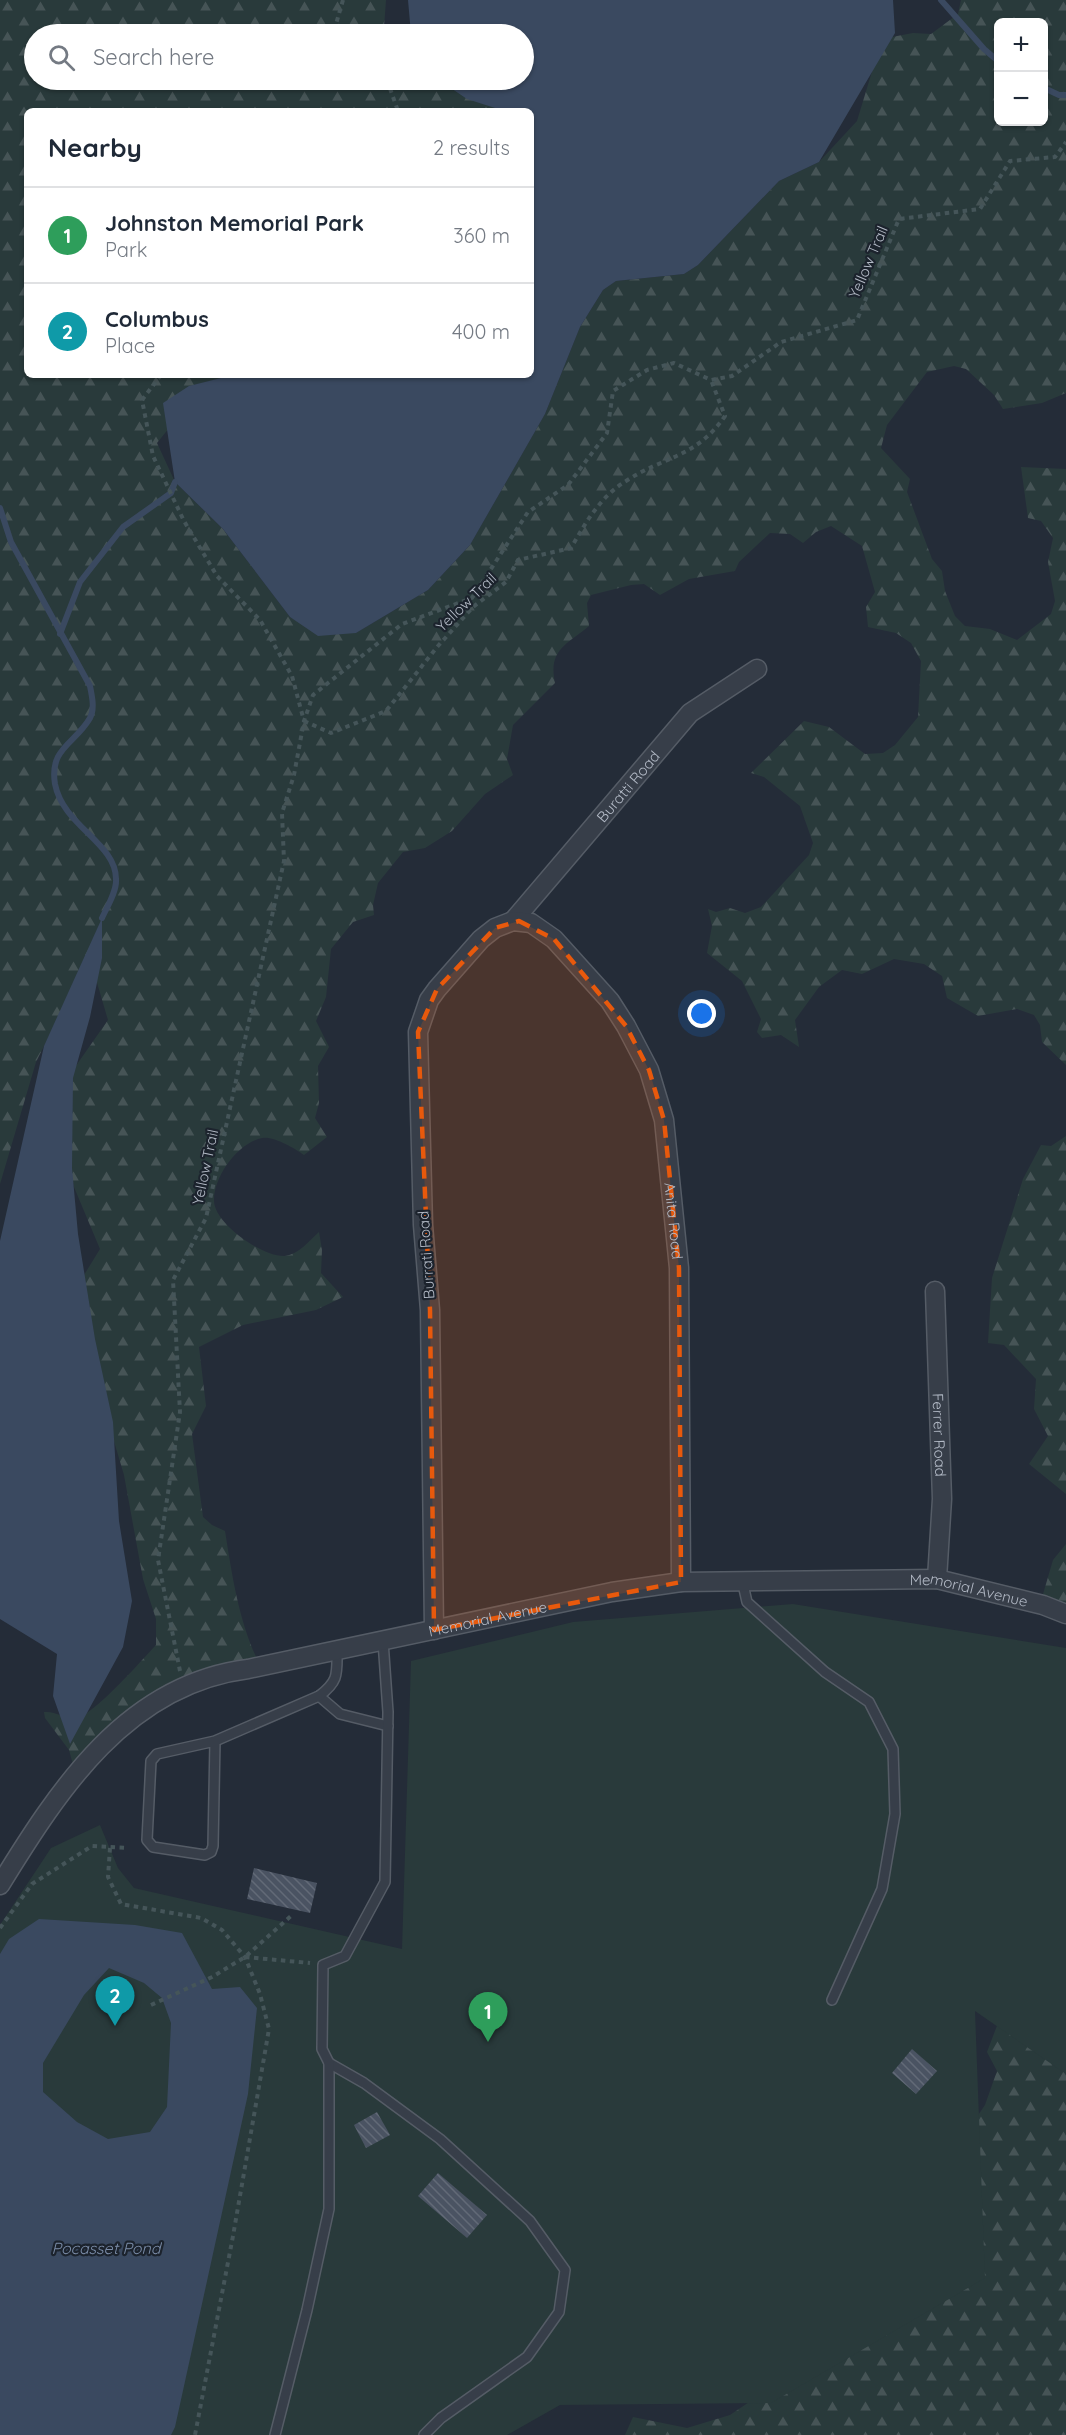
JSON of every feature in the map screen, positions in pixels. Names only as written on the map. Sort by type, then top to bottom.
[{"type":"street","name":"Buratti Road","points":[[513,921],[690,713],[758,669]]},
{"type":"street","name":"Anita Road","points":[[513,921],[531,924],[555,939],[610,1001],[649,1070],[664,1120],[680,1268],[681,1582]]},
{"type":"street","name":"Burrati Road","points":[[434,1630],[430,1310],[423,1225],[418,1032],[429,1000],[437,989],[482,939],[495,928],[513,921]]},
{"type":"street","name":"Ferrer Road","points":[[935,1291],[942,1499],[937,1579]]},
{"type":"street","name":"Memorial Avenue","points":[[0,1885],[70,1781],[96,1751],[138,1712],[184,1687],[225,1672],[612,1592],[681,1582],[937,1579],[1043,1605],[1066,1614]]},
{"type":"lane","points":[[742,1580],[747,1602],[825,1672],[869,1702],[893,1749],[895,1814],[882,1889],[832,2000]]},
{"type":"lane","points":[[275,2435],[307,2310],[329,2209],[329,2063],[322,2049],[323,1965],[345,1956],[385,1882],[388,1726],[383,1641]]},
{"type":"lane","points":[[215,1740],[211,1852],[205,1855],[153,1847],[147,1840],[151,1761],[157,1754],[215,1740],[319,1696],[332,1686],[337,1677],[337,1650]]},
{"type":"lane","points":[[319,1696],[340,1714],[388,1726]]},
{"type":"lane","points":[[329,2063],[364,2083],[440,2139],[530,2221],[565,2270],[559,2312],[527,2357],[441,2418],[424,2435]]},
{"type":"path","points":[[336,24],[343,0]]},
{"type":"path","points":[[391,90],[397,108]]},
{"type":"path","name":"Yellow Trail","points":[[184,1687],[158,1560],[180,1412],[173,1280],[206,1218],[284,861],[282,813],[294,775],[304,721],[313,695],[402,624],[472,598],[528,512],[568,485],[607,433],[613,391],[647,370],[674,363],[711,380],[732,376],[781,342],[857,320],[899,219],[980,209],[1010,161],[1055,157],[1066,142]]},
{"type":"path","name":"Yellow Trail","points":[[159,378],[142,400],[153,456],[184,521],[217,576],[260,620],[292,676],[304,721]]},
{"type":"path","name":"Yellow Trail","points":[[304,721],[331,733],[386,711],[438,646],[473,607],[506,582],[518,560],[571,548],[586,521],[603,499],[627,480],[698,446],[716,428],[724,416],[711,380]]},
{"type":"path","points":[[0,1928],[32,1884],[92,1846],[127,1848]]},
{"type":"path","points":[[110,1848],[108,1877],[121,1904],[201,1918],[222,1930],[245,1957],[261,1994],[269,2029],[195,2435]]},
{"type":"path","points":[[151,2005],[212,1977],[245,1957],[291,1916]]},
{"type":"path","points":[[245,1957],[323,1965]]},
{"type":"highlighted area","points":[[519,921],[554,939],[626,1026],[649,1070],[664,1120],[679,1268],[681,1582],[434,1630],[430,1310],[418,1032],[437,989],[495,928]]},
{"type":"green space","points":[[0,0],[386,0],[384,24],[24,24],[24,90],[461,90],[495,108],[24,108],[24,378],[237,378],[181,413],[157,443],[175,482],[223,529],[290,617],[300,623],[356,633],[428,590],[470,545],[545,414],[580,327],[603,290],[616,281],[684,274],[698,265],[779,181],[819,162],[857,121],[874,65],[892,37],[913,33],[931,34],[958,14],[961,0],[1066,0],[1066,393],[1042,403],[1003,409],[994,395],[966,369],[954,366],[927,372],[887,425],[881,448],[910,479],[907,492],[932,559],[942,571],[945,591],[955,616],[965,626],[990,629],[1017,640],[1051,614],[1055,601],[1048,562],[1053,538],[1041,521],[1028,518],[1021,467],[1066,469],[1066,1065],[1042,1042],[1040,1025],[1034,1015],[1017,1009],[978,1016],[947,998],[942,976],[924,964],[894,959],[862,974],[842,970],[819,987],[795,1020],[799,1047],[781,1035],[762,1038],[757,1032],[761,1019],[742,981],[707,953],[712,926],[708,909],[716,912],[730,908],[745,913],[761,907],[809,855],[813,843],[800,806],[764,777],[751,773],[804,721],[829,727],[865,754],[883,753],[895,745],[918,717],[921,661],[911,643],[896,633],[868,627],[866,607],[875,592],[862,546],[831,526],[816,532],[803,543],[790,534],[770,533],[739,562],[735,571],[689,579],[660,595],[644,584],[591,595],[587,603],[589,626],[566,644],[557,655],[554,663],[555,683],[513,725],[507,759],[513,775],[485,794],[452,831],[425,848],[403,852],[378,883],[373,905],[374,915],[353,922],[331,949],[326,997],[316,1021],[329,1047],[318,1066],[319,1103],[315,1118],[327,1137],[304,1155],[272,1139],[262,1138],[253,1141],[236,1153],[218,1181],[214,1200],[216,1209],[230,1228],[253,1245],[276,1255],[285,1256],[304,1247],[319,1232],[322,1250],[321,1273],[343,1297],[316,1310],[243,1325],[199,1347],[206,1406],[192,1434],[203,1517],[212,1525],[225,1531],[241,1615],[259,1663],[146,1709],[76,1775],[69,1750],[45,1718],[44,1712],[76,1718],[93,1708],[117,1687],[156,1645],[156,1619],[143,1579],[124,1475],[82,1333],[81,1280],[100,1249],[74,1187],[60,1127],[66,1080],[108,1020],[93,969],[59,1016],[36,1062],[0,1184]]},
{"type":"green space","points":[[1066,1136],[1066,1494],[1029,1464],[1048,1436],[1034,1409],[1036,1379],[1004,1345],[988,1343],[992,1278],[1023,1179],[1041,1145],[1051,1146]]},
{"type":"green space","points":[[1066,1544],[1066,1612],[1041,1601],[1053,1560]]},
{"type":"green space","points":[[793,1604],[1066,1648],[1066,2074],[975,2011],[985,2278],[771,2403],[560,2405],[507,2435],[0,2435],[0,1925],[51,1848],[100,1825],[118,1868],[134,1888],[402,1949],[411,1661],[573,1622]]},
{"type":"green space","points":[[1066,1937],[1066,2435],[625,2435],[633,2417],[687,2428],[730,2415],[813,2359],[985,2105],[997,2071],[987,2052],[1003,2010]]},
{"type":"water","points":[[408,0],[893,0],[895,33],[819,162],[779,181],[698,265],[684,274],[616,281],[603,290],[580,327],[545,414],[470,545],[428,590],[356,633],[318,636],[290,617],[223,529],[175,482],[163,403],[189,386],[221,378],[534,378],[534,108],[495,108],[467,99],[454,90],[534,90],[534,24],[410,24]]},
{"type":"water","points":[[102,918],[102,958],[90,1017],[73,1078],[72,1168],[78,1234],[95,1339],[113,1422],[119,1521],[132,1601],[123,1647],[70,1744],[53,1696],[57,1654],[0,1619],[0,1241],[44,1046]]},
{"type":"water","name":"Pocasset Pond","points":[[39,1919],[135,1925],[182,1933],[212,1989],[240,1987],[257,2008],[248,2094],[175,2427],[171,2435],[0,2435],[0,1954],[9,1939]],"holes":[[[109,1968],[144,1983],[162,1998],[171,2023],[167,2107],[150,2132],[108,2139],[77,2122],[43,2092],[43,2063],[84,1995]]]},
{"type":"building","points":[[254,1868],[317,1883],[310,1913],[247,1899]]},
{"type":"building","points":[[912,2049],[937,2071],[916,2094],[892,2073]]},
{"type":"building","points":[[377,2112],[390,2135],[366,2148],[354,2125]]},
{"type":"building","points":[[438,2173],[487,2215],[467,2238],[418,2196]]},
{"type":"waterway","points":[[941,0],[994,58]]},
{"type":"waterway","points":[[1048,90],[1059,95],[1066,95]]},
{"type":"waterway","points":[[60,634],[80,582],[123,527],[171,493],[175,482]]},
{"type":"waterway","points":[[0,508],[11,542],[90,686],[93,702],[92,714],[84,727],[59,754],[54,772],[60,799],[68,812],[99,844],[114,866],[115,889],[102,918]]},
{"type":"place","name":"Columbus","points":[[115,2026]]},
{"type":"place","name":"Johnston Memorial Park","points":[[488,2042]]}]
